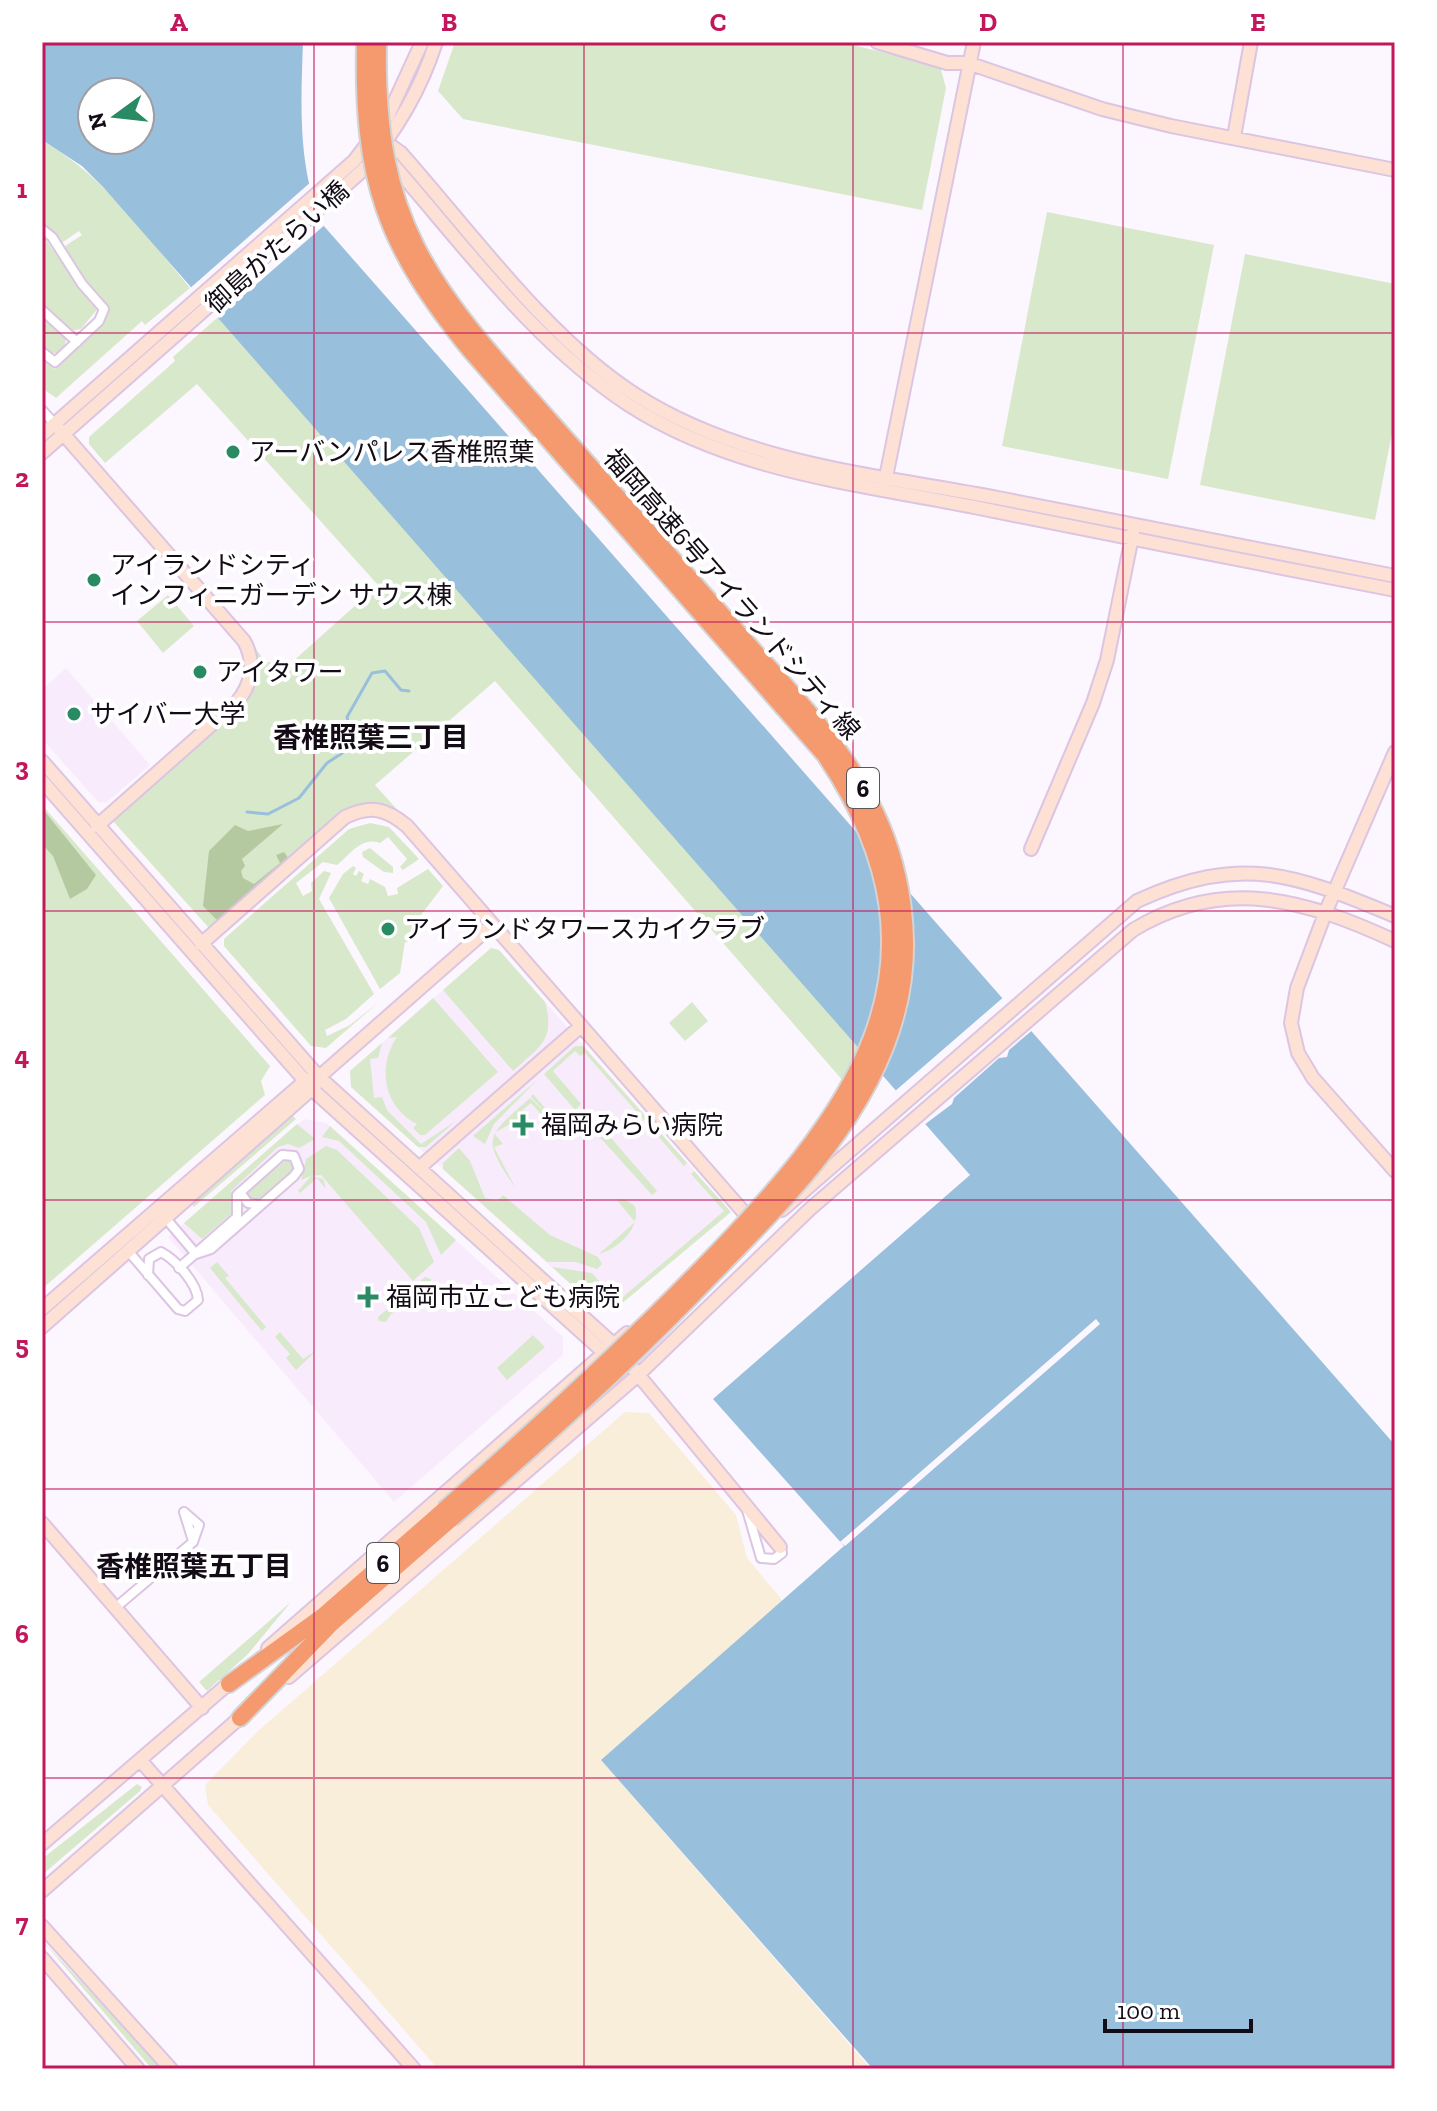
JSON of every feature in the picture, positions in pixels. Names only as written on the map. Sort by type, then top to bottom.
[{"type":"highway","name":"福岡高速6号アイランドシティ線","points":[[365,42],[365,119],[374,179],[388,226],[417,281],[481,362],[825,755],[857,807],[877,857],[889,937],[886,985],[875,1031],[847,1094],[828,1124],[729,1239],[648,1323],[447,1515]]},
{"type":"highway","name":"福岡高速6号アイランドシティ線","points":[[328,1620],[658,1332],[786,1196],[838,1134],[872,1079],[890,1035],[901,986],[905,935],[898,881],[881,825],[836,746],[510,376],[429,273],[402,220],[388,177],[378,118],[378,42]]},
{"type":"highway","points":[[229,1684],[328,1620]]},
{"type":"highway","points":[[240,1718],[328,1620]]},
{"type":"street","points":[[381,142],[422,42]]},
{"type":"street","points":[[358,165],[381,142],[422,78],[436,42]]},
{"type":"street","points":[[877,42],[947,63],[968,63],[1102,109],[1171,126],[1395,170]]},
{"type":"street","points":[[885,483],[974,42]]},
{"type":"street","points":[[1234,137],[1251,42]]},
{"type":"street","points":[[381,142],[543,334],[592,378],[667,428],[729,454],[1135,525],[1395,576]]},
{"type":"street","name":"御島かたらい橋","points":[[59,429],[181,312],[358,165]]},
{"type":"street","name":"御島かたらい橋","points":[[59,429],[191,323],[358,165]]},
{"type":"street","points":[[42,229],[52,237],[82,284],[104,309],[99,321],[55,362],[42,352]]},
{"type":"street","points":[[42,310],[77,342]]},
{"type":"street","points":[[42,410],[244,641],[252,665],[246,689],[236,703],[97,826]]},
{"type":"street","points":[[42,435],[59,429]]},
{"type":"street","points":[[42,453],[59,429]]},
{"type":"street","points":[[885,483],[1131,538],[1395,590]]},
{"type":"street","points":[[1031,849],[1098,688],[1135,525]]},
{"type":"street","points":[[1395,752],[1326,911],[1293,1003],[1292,1035],[1298,1053],[1313,1078],[1395,1171]]},
{"type":"street","points":[[42,761],[319,1077],[637,1376],[780,1547],[782,1553],[774,1559],[761,1558],[747,1510]]},
{"type":"street","points":[[42,781],[309,1086],[608,1349]]},
{"type":"street","points":[[201,944],[345,817],[372,808],[392,814],[407,826],[758,1229]]},
{"type":"street","points":[[42,1844],[202,1708],[608,1349],[822,1175],[1137,901],[1202,878],[1263,873],[1335,890],[1395,916]]},
{"type":"street","points":[[42,1891],[637,1376],[833,1189],[1098,957],[1147,921],[1207,900],[1247,897],[1295,902],[1326,911],[1395,941]]},
{"type":"street","points":[[42,1309],[162,1214],[492,925]]},
{"type":"street","points":[[419,1168],[581,1026]]},
{"type":"street","points":[[179,1268],[237,1217],[237,1195],[240,1192],[282,1155],[294,1156],[299,1169],[211,1249],[196,1254]]},
{"type":"street","points":[[240,1192],[254,1207],[262,1205]]},
{"type":"street","points":[[42,1327],[129,1252],[162,1214]]},
{"type":"street","points":[[162,1214],[196,1254]]},
{"type":"street","points":[[129,1252],[148,1275],[178,1309],[185,1311],[194,1305],[198,1293],[169,1257],[153,1254],[147,1266],[148,1275]]},
{"type":"street","points":[[42,1523],[202,1708]]},
{"type":"street","points":[[115,1608],[193,1542]]},
{"type":"street","points":[[140,1760],[408,2067]]},
{"type":"street","points":[[42,1926],[171,2069]]},
{"type":"street","points":[[42,1958],[138,2069]]},
{"type":"shaded area","name":"サイバー大学","points":[[66,668],[150,765],[106,803],[98,802],[42,739],[42,690]]},
{"type":"shaded area","name":"福岡みらい病院","points":[[491,948],[499,950],[731,1212],[614,1310],[596,1307],[351,1087],[350,1071]]},
{"type":"shaded area","name":"福岡市立こども病院","points":[[304,1119],[326,1123],[563,1337],[563,1355],[394,1502],[168,1237]]},
{"type":"shaded area","points":[[625,1412],[649,1413],[736,1515],[747,1558],[783,1601],[601,1760],[871,2069],[438,2069],[208,1805],[205,1785],[258,1731]]},
{"type":"green space","points":[[455,42],[840,42],[940,66],[946,88],[922,210],[463,119],[438,91]]},
{"type":"green space","points":[[42,141],[104,188],[190,288],[145,325],[142,321],[56,398],[42,388],[42,358],[55,369],[108,313],[62,248],[82,235],[79,231],[60,244],[42,224]]},
{"type":"green space","points":[[1047,212],[1214,245],[1168,479],[1002,446]]},
{"type":"green space","points":[[42,234],[82,292],[99,307],[81,329],[71,331],[42,305]]},
{"type":"green space","points":[[1245,254],[1395,284],[1395,418],[1375,520],[1200,485]]},
{"type":"green space","points":[[42,316],[66,337],[65,347],[59,353],[50,353],[42,346]]},
{"type":"green space","points":[[218,317],[876,1067],[851,1090],[495,681],[375,785],[402,815],[376,803],[348,808],[209,928],[112,820],[247,701],[260,677],[256,650],[267,662],[290,664],[378,585],[197,384],[105,463],[89,444],[89,437],[175,361],[173,357]]},
{"type":"green space","points":[[168,595],[194,626],[163,653],[137,621]]},
{"type":"green space","points":[[42,770],[242,999],[240,1001]]},
{"type":"green space","points":[[42,805],[270,1066],[261,1081],[265,1095],[42,1289]]},
{"type":"green space","points":[[42,808],[96,875],[87,889],[70,899],[53,856],[42,844]]},
{"type":"green space","points":[[370,823],[389,827],[419,859],[403,870],[400,867],[407,859],[388,837],[380,843],[361,844],[337,865],[323,862],[296,883],[303,896],[312,891],[311,883],[324,871],[331,873],[319,899],[374,994],[346,1019],[325,1030],[327,1036],[350,1025],[379,1002],[326,1048],[311,1046],[224,946],[224,939],[349,829]]},
{"type":"green space","points":[[283,824],[242,859],[245,866],[241,871],[243,878],[254,884],[280,863],[276,855],[284,852],[289,859],[218,921],[203,906],[209,851],[235,825],[248,831]]},
{"type":"green space","points":[[370,848],[393,867],[393,873],[384,872],[363,857],[362,852]]},
{"type":"green space","name":"アイランドタワースカイクラブ","points":[[353,866],[356,868],[353,874],[356,876],[359,871],[364,874],[361,881],[368,884],[370,879],[385,887],[388,896],[398,894],[397,888],[428,869],[443,886],[415,923],[420,930],[414,942],[405,942],[400,973],[380,989],[329,898],[343,874]]},
{"type":"green space","points":[[491,948],[499,950],[545,1002],[548,1015],[547,1034],[543,1042],[513,1071],[443,990]]},
{"type":"green space","points":[[433,998],[498,1072],[425,1135],[420,1135],[413,1128],[417,1124],[406,1117],[390,1097],[387,1060],[397,1037],[388,1038]]},
{"type":"green space","points":[[692,1002],[708,1021],[685,1041],[669,1023]]},
{"type":"green space","points":[[382,1043],[378,1058],[370,1059],[374,1098],[382,1097],[387,1110],[421,1144],[456,1121],[426,1147],[418,1147],[351,1087],[350,1071]]},
{"type":"green space","points":[[575,1046],[583,1046],[687,1163],[684,1166],[585,1053],[580,1056],[575,1051],[553,1071],[581,1104],[575,1110],[544,1074]]},
{"type":"green space","points":[[538,1079],[494,1124],[485,1144],[473,1136]]},
{"type":"green space","points":[[533,1094],[551,1115],[557,1110],[560,1114],[552,1121],[549,1118],[550,1124],[531,1103],[519,1113],[523,1117],[496,1132],[530,1098],[549,1116],[531,1097]]},
{"type":"green space","points":[[292,1115],[296,1119],[194,1207],[191,1203]]},
{"type":"green space","points":[[592,1116],[657,1191],[652,1195],[586,1122]]},
{"type":"green space","points":[[297,1124],[315,1139],[299,1148],[288,1144],[278,1147],[231,1191],[232,1213],[202,1239],[184,1223]]},
{"type":"green space","points":[[330,1126],[456,1240],[441,1255],[426,1222],[339,1141],[322,1137]]},
{"type":"green space","points":[[495,1134],[503,1144],[494,1147],[516,1189],[493,1148]]},
{"type":"green space","points":[[326,1146],[337,1150],[419,1228],[434,1262],[413,1281],[321,1175],[301,1180],[306,1159]]},
{"type":"green space","points":[[459,1148],[470,1161],[485,1198],[497,1201],[503,1195],[550,1235],[598,1257],[602,1264],[597,1269],[576,1262],[547,1262],[443,1169],[443,1163]]},
{"type":"green space","points":[[283,1158],[291,1159],[294,1170],[254,1204],[246,1192],[285,1161]]},
{"type":"green space","points":[[694,1171],[731,1212],[614,1310],[596,1307],[552,1267],[592,1273],[617,1302],[724,1211],[691,1174]]},
{"type":"green space","points":[[311,1176],[323,1179],[326,1189],[317,1178],[300,1193],[298,1191]]},
{"type":"green space","points":[[616,1199],[626,1200],[635,1206],[635,1222]]},
{"type":"green space","points":[[634,1222],[621,1242],[599,1254]]},
{"type":"green space","points":[[217,1262],[229,1276],[225,1278],[266,1327],[262,1331],[210,1268]]},
{"type":"green space","points":[[425,1277],[431,1279],[431,1283],[391,1314],[386,1322],[379,1321],[378,1317]]},
{"type":"green space","points":[[280,1332],[303,1359],[317,1350],[296,1370],[286,1358],[290,1354],[275,1337]]},
{"type":"green space","points":[[533,1335],[545,1347],[507,1380],[497,1368]]},
{"type":"green space","points":[[291,1602],[248,1654],[207,1691],[199,1682]]},
{"type":"green space","points":[[137,1784],[142,1787],[140,1791],[42,1875],[42,1859]]},
{"type":"green space","points":[[42,1940],[163,2069],[152,2069]]},
{"type":"water","points":[[42,42],[303,42],[302,135],[309,181],[323,225],[1395,1445],[1395,2069],[873,2069],[601,1760],[844,1546],[713,1399],[970,1175],[82,166],[42,140]]},
{"type":"pier","points":[[312,181],[327,223],[215,320],[188,290]]},
{"type":"pier","points":[[1006,995],[1035,1028],[1009,1050],[1007,1057],[999,1058],[954,1098],[952,1104],[924,1125],[894,1092]]},
{"type":"pier","points":[[1096,1319],[1100,1324],[845,1546],[840,1542]]},
{"type":"waterway","points":[[247,812],[268,814],[299,798],[327,763],[350,748],[352,738],[347,717],[372,673],[385,671],[401,690],[409,691]]},
{"type":"place","name":"アーバンパレス香椎照葉","points":[[233,452]]},
{"type":"place","name":"アイランドシティ インフィニガーデン サウス棟","points":[[94,580]]},
{"type":"place","name":"アイタワー","points":[[200,672]]},
{"type":"place","name":"サイバー大学","points":[[74,714]]},
{"type":"place","name":"アイランドタワースカイクラブ","points":[[388,929]]},
{"type":"place","name":"福岡みらい病院","points":[[523,1125]]},
{"type":"place","name":"福岡市立こども病院","points":[[368,1297]]},
{"type":"district","name":"香椎照葉三丁目","points":[[371,737]]},
{"type":"district","name":"香椎照葉五丁目","points":[[194,1566]]}]
